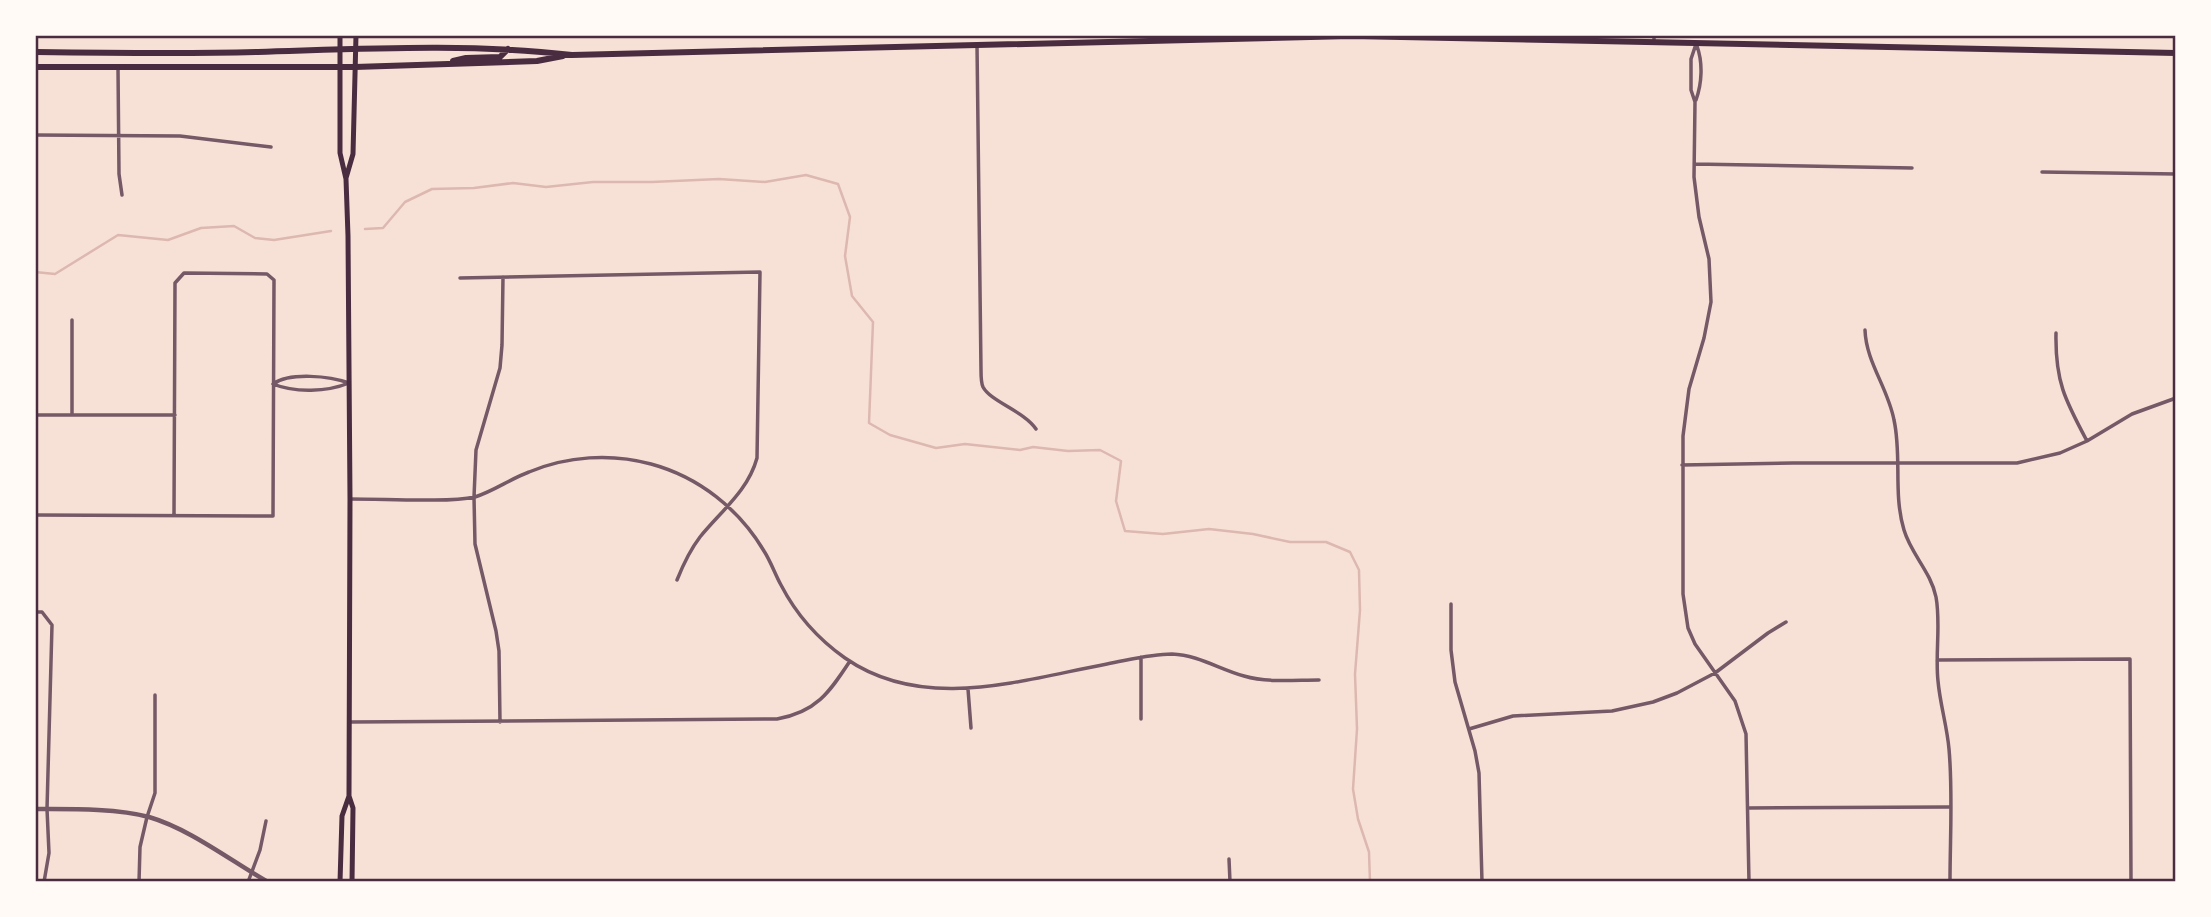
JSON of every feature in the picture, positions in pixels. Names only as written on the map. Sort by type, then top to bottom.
[{"type":"main road","points":[[340,35],[340,153],[346,179],[350,499],[349,796],[342,816],[340,882]]},
{"type":"main road","points":[[346,179],[353,154],[356,35]]},
{"type":"main road","points":[[35,52],[207,53],[460,47],[572,55],[1351,36],[1637,38],[1696,44],[2176,53]]},
{"type":"main road","points":[[441,64],[466,58],[500,57],[508,49]]},
{"type":"main road","points":[[35,67],[355,67],[537,61],[572,55]]},
{"type":"main road","points":[[349,796],[353,808],[352,882]]},
{"type":"street","points":[[1695,102],[1691,90],[1691,59],[1696,44]]},
{"type":"street","points":[[1696,44],[1701,59],[1699,91],[1695,102],[1695,197],[1709,259],[1711,302],[1686,408],[1682,465],[1684,611],[1695,644],[1735,701],[1744,726],[1747,746],[1749,882]]},
{"type":"street","points":[[977,45],[981,370],[984,388],[1030,421],[1036,429]]},
{"type":"street","points":[[118,68],[119,174],[122,195]]},
{"type":"street","points":[[35,135],[180,136],[271,147]]},
{"type":"street","points":[[1694,164],[1912,168]]},
{"type":"street","points":[[2042,172],[2176,174]]},
{"type":"street","points":[[460,278],[760,272],[757,458],[748,481],[699,538],[677,580]]},
{"type":"street","points":[[35,515],[174,516],[273,516],[274,281],[267,274],[184,273],[175,283],[174,516]]},
{"type":"street","points":[[500,722],[499,651],[476,553],[473,527],[476,450],[499,368],[502,345],[503,277]]},
{"type":"street","points":[[72,320],[72,414]]},
{"type":"street","points":[[1865,330],[1867,348],[1891,407],[1897,435],[1898,497],[1905,533],[1936,596],[1938,680],[1949,749],[1950,882]]},
{"type":"street","points":[[2056,333],[2059,382],[2067,404],[2087,441]]},
{"type":"street","points":[[273,384],[282,378],[334,377],[349,383]]},
{"type":"street","points":[[273,384],[285,389],[333,390],[349,383]]},
{"type":"street","points":[[1682,465],[2017,463],[2060,453],[2132,415],[2176,398]]},
{"type":"street","points":[[35,415],[175,415]]},
{"type":"street","points":[[350,499],[453,500],[491,491],[550,464],[589,458],[631,460],[670,470],[702,486],[728,506],[755,536],[781,586],[803,619],[825,643],[870,672],[904,684],[935,689],[968,689],[1160,654],[1189,656],[1263,680],[1319,680]]},
{"type":"street","points":[[1451,604],[1452,666],[1475,751],[1481,788],[1482,882]]},
{"type":"street","points":[[35,612],[42,612],[52,625],[47,809],[49,853],[44,882]]},
{"type":"street","points":[[1469,729],[1513,716],[1629,708],[1677,693],[1715,673],[1786,622]]},
{"type":"street","points":[[1141,657],[1142,719]]},
{"type":"street","points":[[1937,660],[2130,659],[2131,882]]},
{"type":"street","points":[[350,722],[777,719],[790,717],[815,705],[834,686],[850,661]]},
{"type":"street","points":[[968,689],[971,728]]},
{"type":"street","points":[[139,882],[140,847],[155,793],[155,695]]},
{"type":"street","points":[[1748,808],[1950,807]]},
{"type":"street","points":[[35,808],[94,810],[147,817],[176,828],[268,882]]},
{"type":"street","points":[[248,882],[260,850],[266,821]]},
{"type":"street","points":[[1229,859],[1230,882]]},
{"type":"waterway","points":[[365,229],[383,228],[405,202],[432,189],[474,188],[513,183],[546,187],[593,182],[719,179],[765,182],[806,175],[838,184],[850,217],[845,256],[852,296],[873,322],[869,423],[890,435],[936,448],[965,444],[1020,450],[1033,447],[1068,451],[1100,450],[1121,461],[1116,501],[1125,531],[1163,534],[1209,529],[1290,542],[1326,542],[1350,552],[1359,570],[1360,610],[1355,674],[1357,729],[1353,789],[1358,819],[1369,852],[1370,882]]},
{"type":"waterway","points":[[35,272],[55,274],[118,235],[168,240],[201,228],[234,226],[255,238],[274,240],[331,231]]}]
